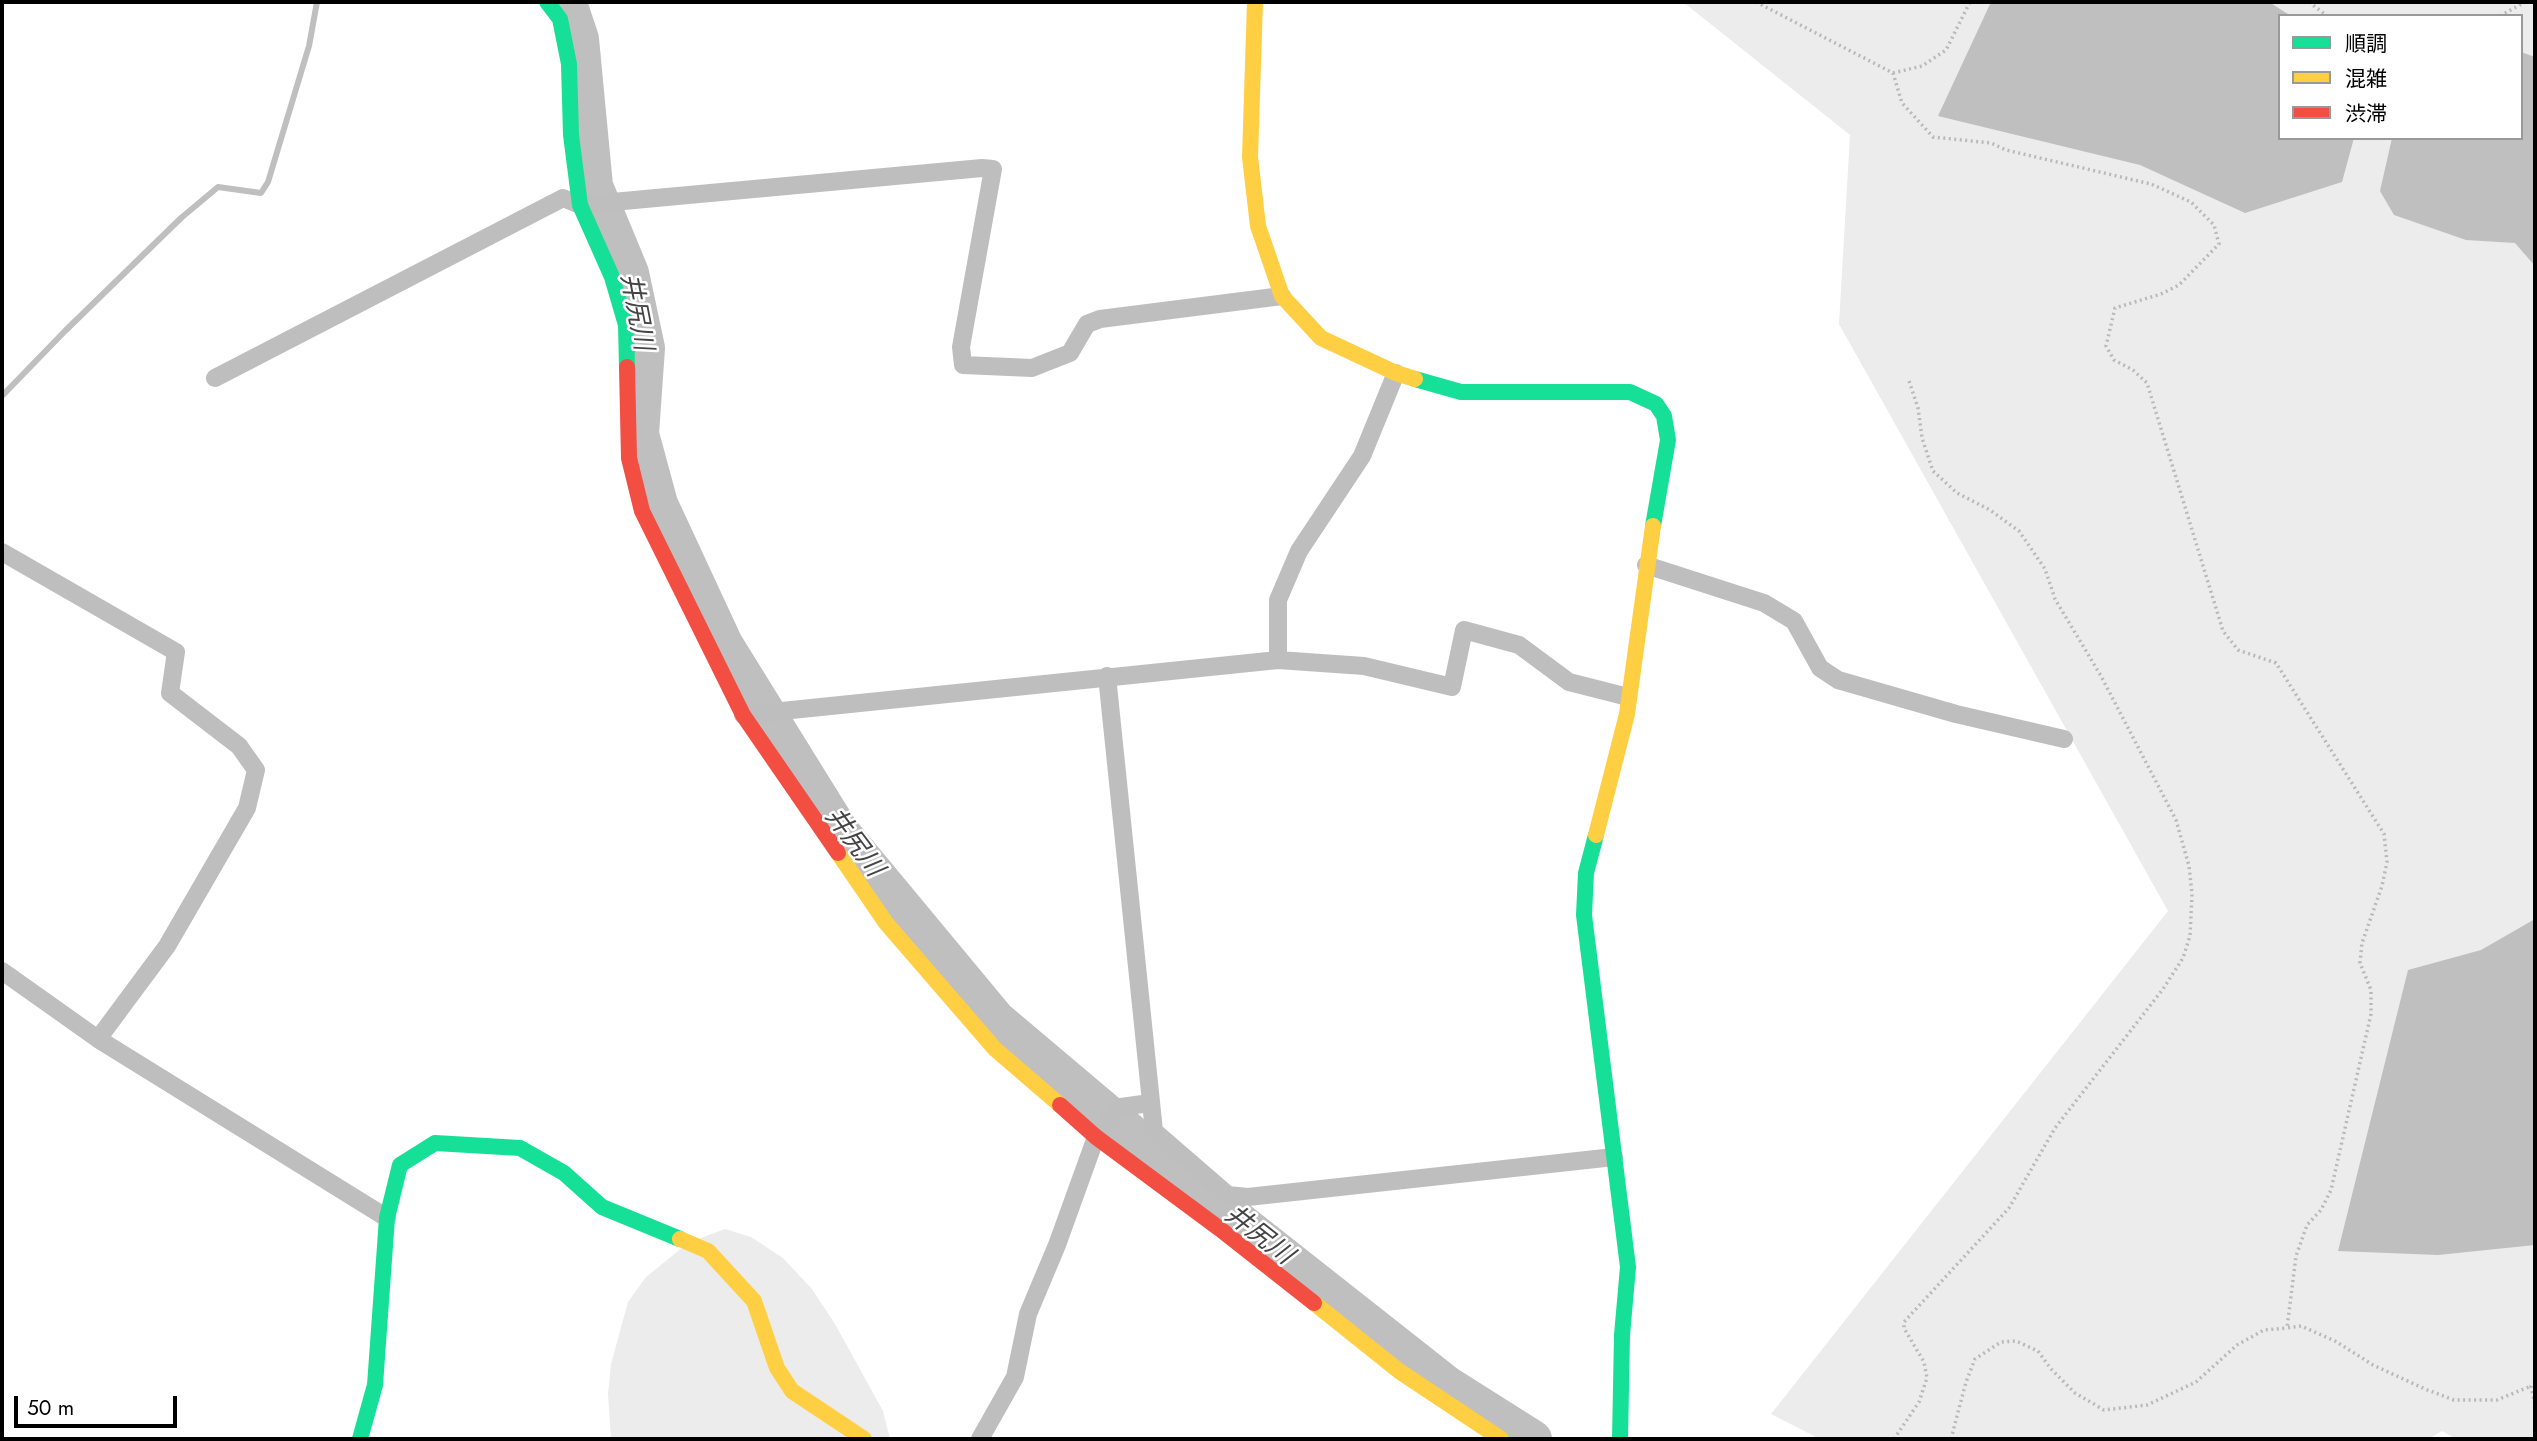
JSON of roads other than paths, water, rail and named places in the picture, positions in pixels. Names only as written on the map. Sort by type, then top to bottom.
[{"type":"street","points":[[547,2],[560,19],[569,64],[571,135],[580,205],[612,277],[625,325],[629,458],[642,511],[743,715],[886,923],[995,1049],[1096,1137],[1220,1228],[1399,1371],[1501,1439]]},
{"type":"street","points":[[1255,2],[1250,157],[1258,226],[1282,296],[1321,338],[1395,373],[1461,392],[1630,392],[1656,404],[1664,416],[1668,440],[1646,565],[1627,715],[1586,873],[1584,915],[1628,1267],[1622,1335],[1620,1439]]},
{"type":"street","points":[[215,378],[563,198],[580,205],[968,169],[993,169],[961,347],[963,365],[1032,368],[1070,353],[1087,324],[1100,319],[1282,296]]},
{"type":"street","points":[[1278,660],[1278,600],[1299,551],[1362,456],[1395,373]]},
{"type":"street","points":[[2,552],[176,652],[170,693],[239,746],[256,770],[247,808],[167,946],[98,1039]]},
{"type":"street","points":[[1646,565],[1764,603],[1794,621],[1820,668],[1838,680],[1956,714],[2064,739]]},
{"type":"street","points":[[743,715],[1278,660],[1364,666],[1452,687],[1464,629],[1520,645],[1569,682],[1629,697]]},
{"type":"street","points":[[1107,676],[1154,1131],[1228,1195],[1248,1197],[1614,1157]]},
{"type":"street","points":[[2,971],[98,1039],[387,1218]]},
{"type":"street","points":[[980,1439],[1015,1377],[1028,1314],[1057,1245],[1096,1137],[1121,1107],[1150,1103]]},
{"type":"street","points":[[360,1439],[375,1385],[387,1218],[400,1166],[435,1143],[520,1149],[564,1173],[602,1207],[708,1251],[754,1301],[777,1368],[792,1391],[864,1439]]},
{"type":"waterway","points":[[2,396],[181,218],[218,187],[261,193],[268,182],[309,46],[317,2]]},
{"type":"waterway","name":"井尻川","points":[[565,2],[580,39],[594,186],[630,273],[646,348],[640,434],[659,504],[724,644],[840,831],[996,1019],[1182,1176],[1446,1384],[1533,1439]]}]
